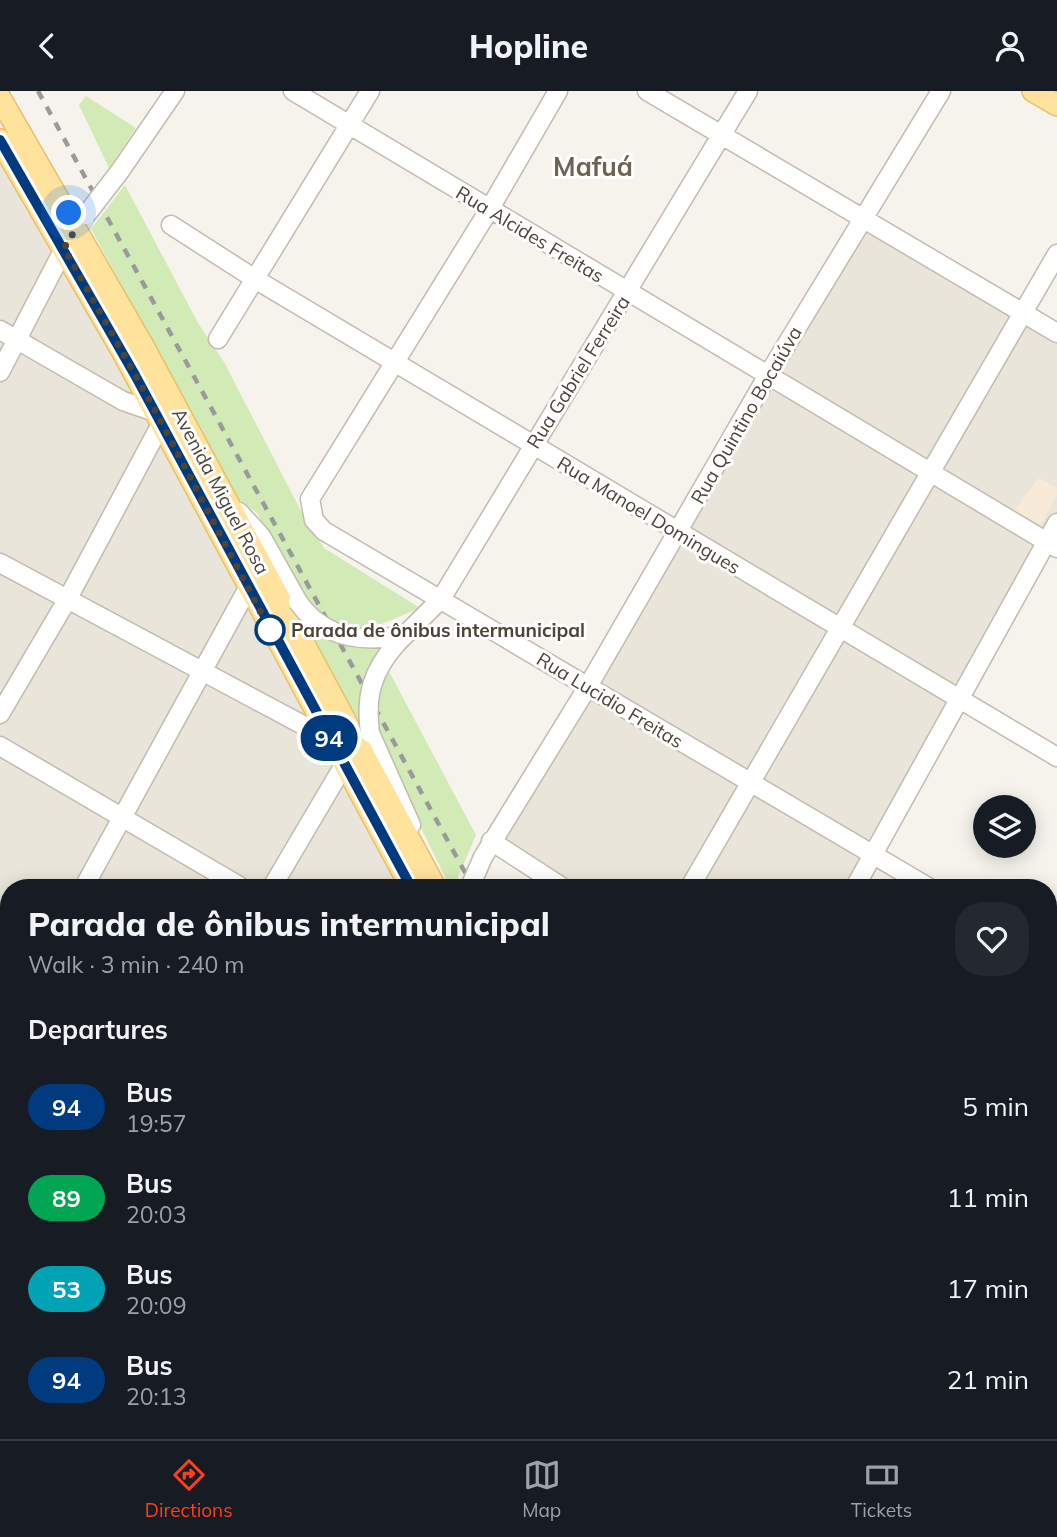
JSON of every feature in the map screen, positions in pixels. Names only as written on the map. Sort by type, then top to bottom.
[{"type":"main road","points":[[1033,91],[1057,105]]},
{"type":"main road","name":"Avenida Miguel Rosa","points":[[0,98],[81,221],[158,418],[407,879]]},
{"type":"main road","name":"Avenida Miguel Rosa","points":[[0,140],[64,248],[134,351],[225,497],[431,879]]},
{"type":"street","points":[[0,372],[64,248],[175,91]]},
{"type":"street","name":"Rua Alcides Freitas","points":[[293,91],[1052,545]]},
{"type":"street","points":[[218,339],[370,91]]},
{"type":"street","points":[[396,362],[558,91]]},
{"type":"street","points":[[647,91],[1057,333]]},
{"type":"street","name":"Rua Gabriel Ferreira","points":[[421,862],[409,819],[370,733],[368,701],[378,666],[399,638],[441,599],[532,444],[629,292],[748,91]]},
{"type":"street","name":"Rua Quintino Bocaiúva","points":[[474,879],[487,849],[587,688],[768,375],[941,91]]},
{"type":"street","name":"Rua Manoel Domingues","points":[[171,225],[255,279],[677,533],[1057,757]]},
{"type":"street","points":[[695,879],[841,631],[1057,254]]},
{"type":"street","points":[[0,330],[122,401],[158,418],[67,600],[0,714]]},
{"type":"street","name":"Rua Lucidio Freitas","points":[[396,362],[310,499],[314,520],[324,531],[914,879]]},
{"type":"street","points":[[225,497],[261,536],[298,602],[312,618],[344,637],[370,640],[399,638]]},
{"type":"street","points":[[860,879],[959,698],[1052,545],[1057,523]]},
{"type":"street","points":[[0,563],[329,739]]},
{"type":"street","points":[[88,879],[248,588]]},
{"type":"street","points":[[0,746],[227,879]]},
{"type":"street","points":[[277,879],[344,765]]},
{"type":"street","points":[[487,849],[546,879]]},
{"type":"shaded area","points":[[0,135],[401,879],[0,879]]},
{"type":"shaded area","points":[[863,226],[1057,338],[1057,513],[854,879],[566,879],[503,839]]},
{"type":"shaded area","points":[[1039,478],[1057,488],[1057,495],[1041,525],[1014,511]]},
{"type":"green space","points":[[86,96],[136,128],[109,168],[79,105]]},
{"type":"green space","points":[[125,185],[198,323],[224,362],[301,511],[324,548],[420,608],[367,630],[476,835],[457,879],[446,879],[381,746],[375,727],[358,719],[300,619],[305,605],[257,513],[238,499],[91,229]]},
{"type":"railway","points":[[38,91],[469,879]]},
{"type":"bus line","name":"94","points":[[0,140],[56,233],[156,412],[329,739],[407,879]]},
{"type":"place","name":"Parada de ônibus intermunicipal","points":[[270,630]]},
{"type":"district","name":"Mafuá","points":[[593,167]]},
{"type":"route","points":[[69,213],[77,227],[64,248],[156,412],[270,630]]}]
